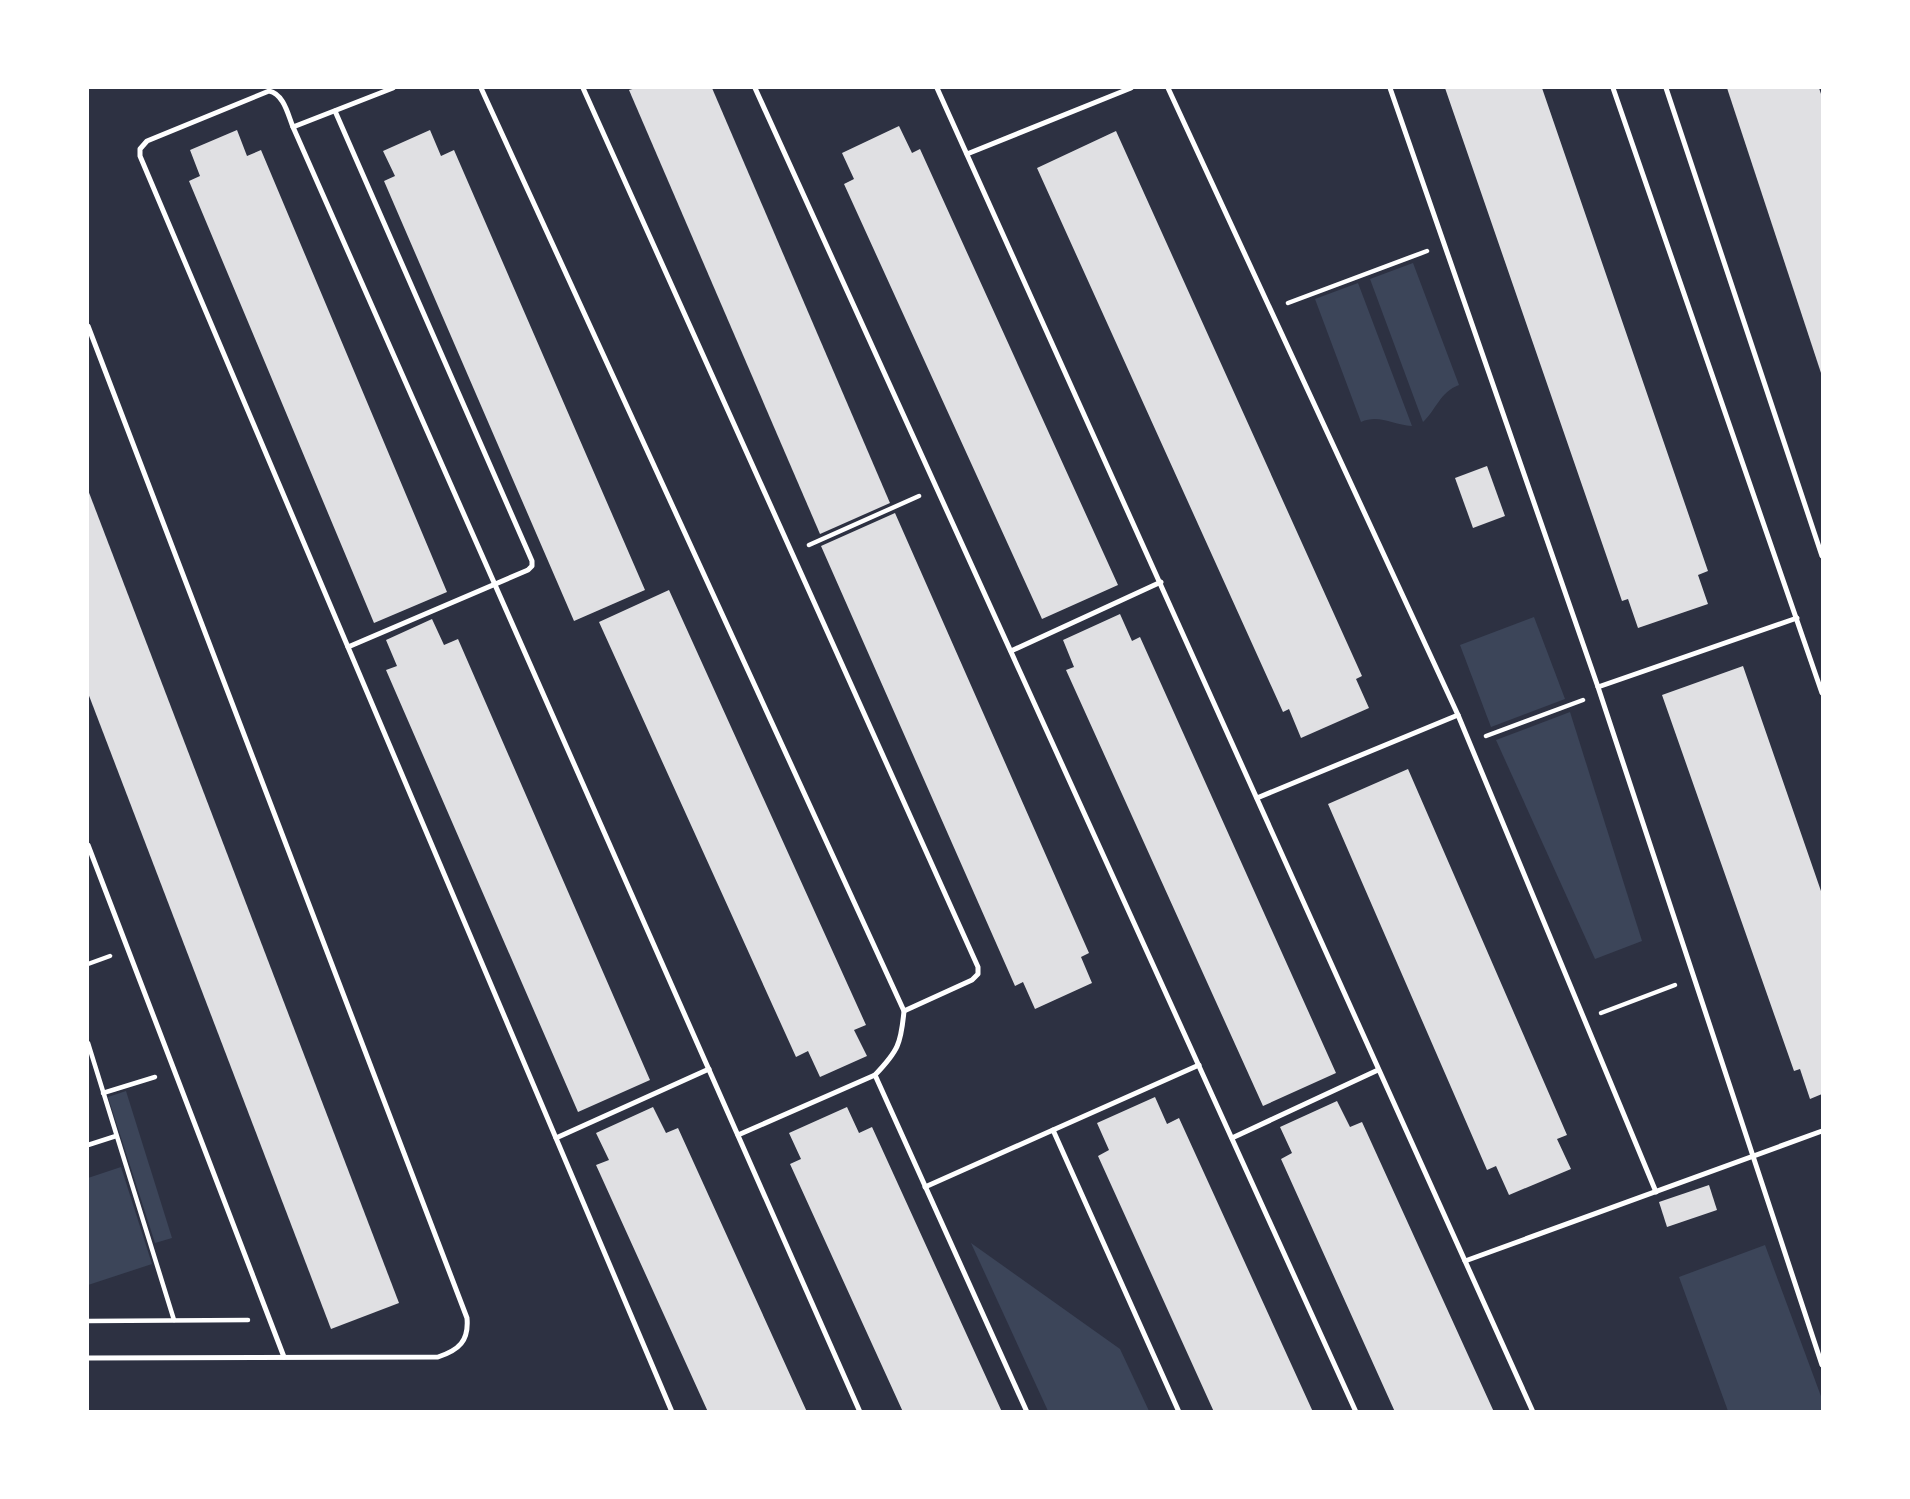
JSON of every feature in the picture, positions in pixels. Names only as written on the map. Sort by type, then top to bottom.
[{"type":"lane","points":[[293,127],[393,88]]},
{"type":"lane","points":[[481,88],[904,1011],[902,1036],[891,1058],[875,1075],[737,1135]]},
{"type":"lane","points":[[583,88],[978,967],[978,974],[971,980],[904,1011]]},
{"type":"lane","points":[[755,88],[1356,1412]]},
{"type":"lane","points":[[937,88],[1533,1412]]},
{"type":"lane","points":[[967,154],[1131,88]]},
{"type":"lane","points":[[1168,88],[1458,715],[1656,1192]]},
{"type":"lane","points":[[1390,88],[1599,690],[1822,1365]]},
{"type":"lane","points":[[1613,88],[1822,692]]},
{"type":"lane","points":[[1666,88],[1822,556]]},
{"type":"lane","points":[[672,1412],[140,156],[140,149],[147,141],[269,91],[280,97],[860,1412]]},
{"type":"lane","points":[[335,111],[532,561],[528,570],[348,647]]},
{"type":"lane","points":[[88,326],[467,1318],[468,1331],[462,1344],[450,1353],[438,1357],[88,1358]]},
{"type":"lane","points":[[1011,651],[1161,582]]},
{"type":"lane","points":[[1599,690],[1797,618]]},
{"type":"lane","points":[[1257,798],[1458,715]]},
{"type":"lane","points":[[88,845],[284,1357]]},
{"type":"lane","points":[[925,1187],[1199,1065]]},
{"type":"lane","points":[[556,1138],[709,1069]]},
{"type":"lane","points":[[1232,1138],[1378,1070]]},
{"type":"lane","points":[[875,1075],[1027,1412]]},
{"type":"lane","points":[[1053,1130],[1179,1412]]},
{"type":"lane","points":[[1465,1261],[1822,1131]]},
{"type":"path","points":[[1270,310],[1444,244]]},
{"type":"path","points":[[792,552],[937,488]]},
{"type":"path","points":[[1469,743],[1599,690]]},
{"type":"path","points":[[1584,1019],[1694,978]]},
{"type":"path","points":[[88,1043],[174,1320]]},
{"type":"path","points":[[103,1093],[155,1077]]},
{"type":"path","points":[[88,1145],[116,1136]]},
{"type":"path","points":[[88,1321],[270,1320]]},
{"type":"shaded area","points":[[1413,263],[1459,385],[1443,397],[1423,422],[1370,279]]},
{"type":"shaded area","points":[[1358,283],[1412,426],[1380,419],[1361,422],[1315,299]]},
{"type":"shaded area","points":[[1534,617],[1565,699],[1491,727],[1460,645]]},
{"type":"shaded area","points":[[1570,712],[1642,941],[1595,959],[1496,740]]},
{"type":"shaded area","points":[[126,1091],[172,1238],[155,1243],[108,1097]]},
{"type":"shaded area","points":[[121,1167],[152,1264],[88,1285],[88,1178]]},
{"type":"shaded area","points":[[971,1243],[1120,1349],[1149,1411],[1048,1411]]},
{"type":"shaded area","points":[[1765,1245],[1822,1399],[1822,1411],[1728,1411],[1679,1277]]},
{"type":"building","points":[[712,88],[890,503],[820,534],[629,90]]},
{"type":"building","points":[[1445,88],[1542,88],[1708,571],[1698,575],[1708,604],[1638,628],[1628,599],[1622,601]]},
{"type":"building","points":[[1727,88],[1819,88],[1822,97],[1822,376]]},
{"type":"building","points":[[899,126],[912,153],[920,149],[1118,585],[1042,619],[844,184],[854,179],[842,153]]},
{"type":"building","points":[[237,130],[247,156],[261,150],[447,592],[374,623],[189,181],[200,176],[190,150]]},
{"type":"building","points":[[430,130],[441,156],[454,150],[645,590],[574,621],[384,181],[395,176],[383,151]]},
{"type":"building","points":[[1116,131],[1362,676],[1356,679],[1369,708],[1301,738],[1289,709],[1283,712],[1037,168]]},
{"type":"building","points":[[1487,466],[1505,516],[1473,528],[1455,478]]},
{"type":"building","points":[[88,490],[399,1303],[331,1329],[88,693]]},
{"type":"building","points":[[895,513],[1089,953],[1081,957],[1092,983],[1035,1009],[1023,982],[1015,986],[821,546]]},
{"type":"building","points":[[669,590],[866,1025],[854,1030],[867,1056],[820,1077],[808,1051],[796,1057],[599,622]]},
{"type":"building","points":[[1120,614],[1132,641],[1140,637],[1336,1073],[1263,1106],[1066,670],[1074,667],[1063,640]]},
{"type":"building","points":[[432,619],[444,645],[458,639],[650,1080],[578,1112],[386,670],[397,666],[386,640]]},
{"type":"building","points":[[1743,666],[1822,894],[1822,1094],[1810,1099],[1800,1069],[1794,1071],[1662,695]]},
{"type":"building","points":[[1408,769],[1567,1135],[1557,1139],[1571,1169],[1509,1195],[1496,1166],[1487,1170],[1328,804]]},
{"type":"building","points":[[1155,1097],[1167,1124],[1179,1118],[1313,1412],[1214,1412],[1098,1156],[1109,1150],[1097,1123]]},
{"type":"building","points":[[1337,1101],[1350,1127],[1362,1122],[1494,1412],[1395,1412],[1281,1159],[1292,1153],[1280,1127]]},
{"type":"building","points":[[653,1107],[666,1133],[678,1128],[807,1412],[708,1412],[596,1165],[609,1160],[596,1133]]},
{"type":"building","points":[[847,1107],[859,1133],[872,1127],[1002,1412],[903,1412],[790,1164],[801,1159],[789,1133]]},
{"type":"building","points":[[1709,1185],[1717,1210],[1667,1227],[1659,1202]]}]
